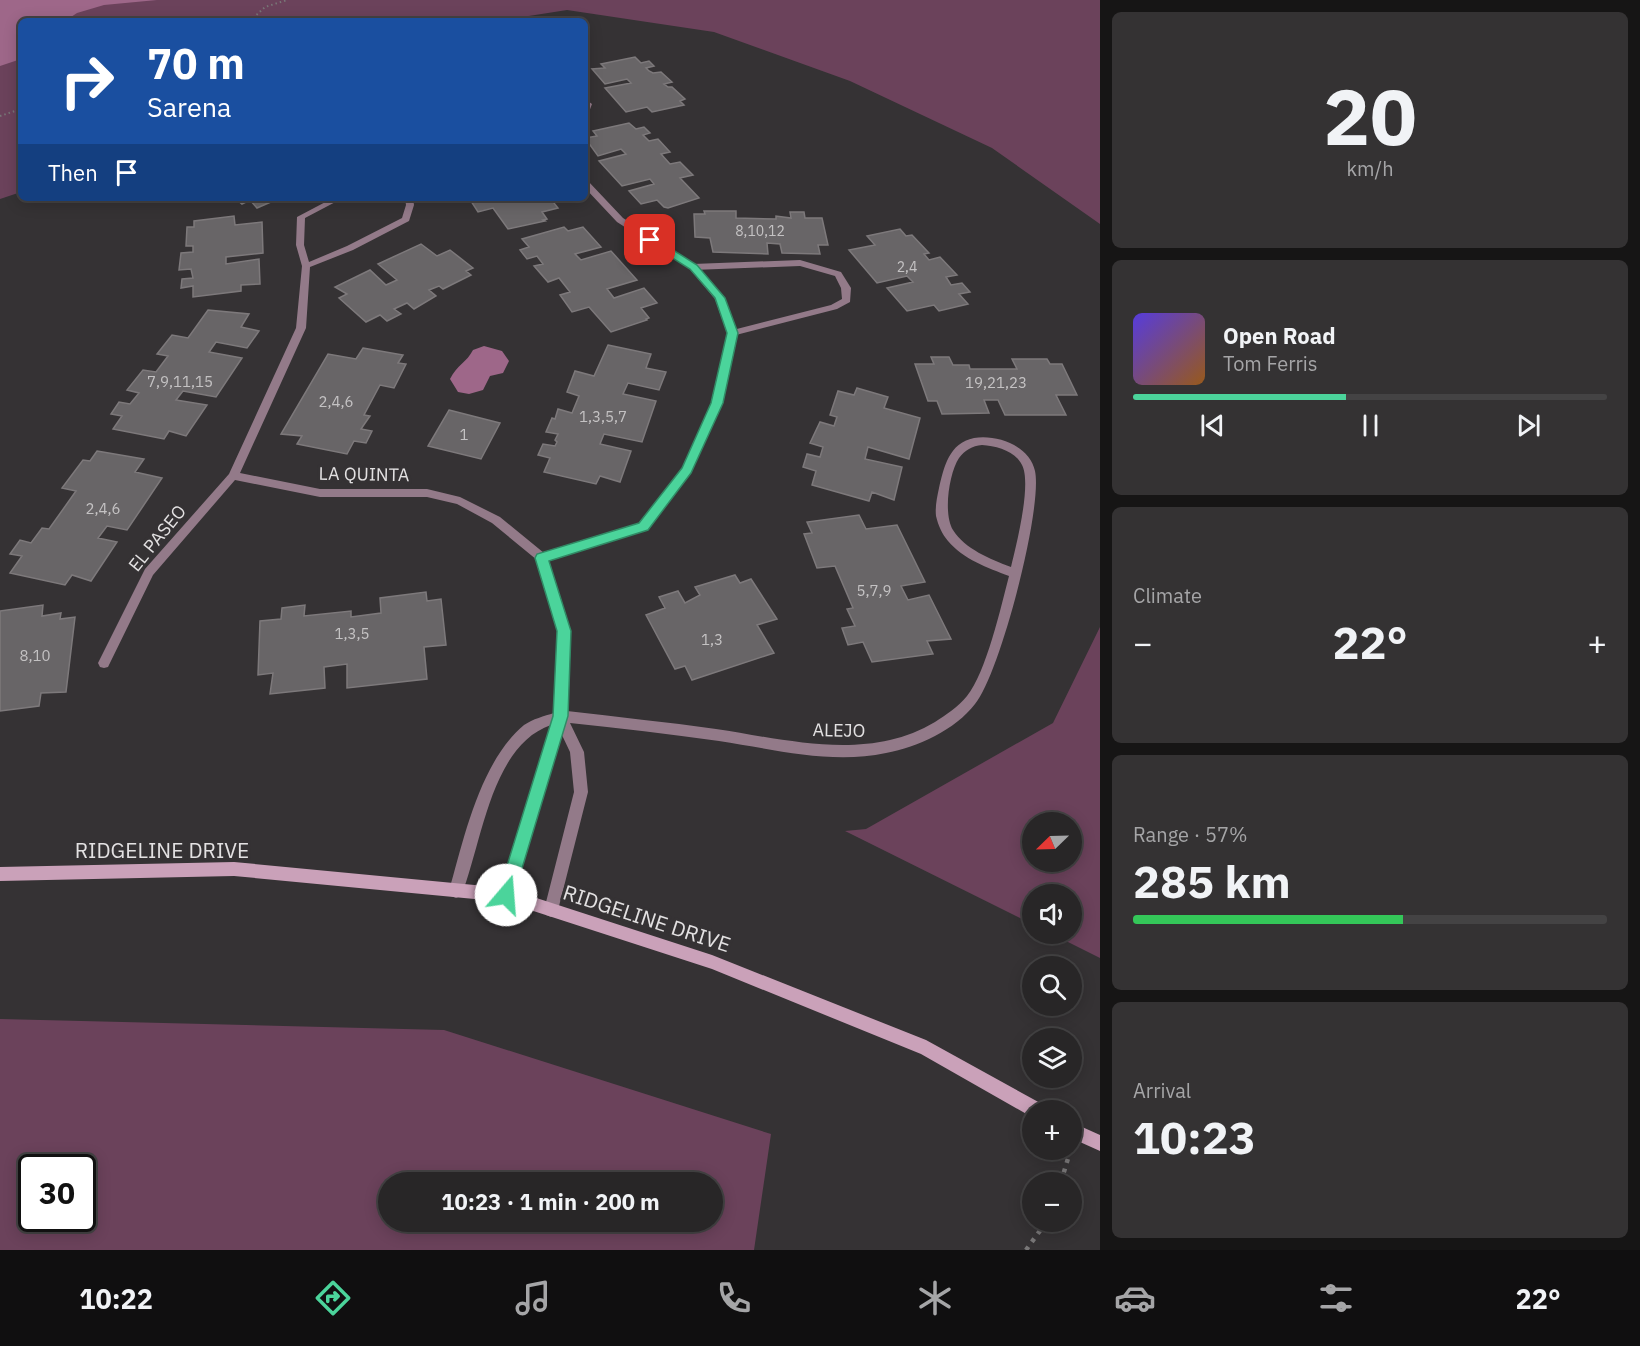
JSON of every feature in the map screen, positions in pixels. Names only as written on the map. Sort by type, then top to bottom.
[{"type":"street","points":[[506,895],[560,716],[564,631],[542,558],[643,527],[687,470],[717,403],[732,333],[719,298],[693,267],[620,220],[588,186]]},
{"type":"street","points":[[233,476],[301,328],[306,266],[300,245],[301,217],[333,201]]},
{"type":"street","points":[[306,266],[350,248],[406,219],[409,201]]},
{"type":"street","points":[[693,267],[800,262],[838,274],[846,288],[847,300],[834,308],[732,333]]},
{"type":"street","name":"ALEJO","points":[[560,716],[825,749],[868,749],[908,742],[962,710],[984,682],[1016,574],[1030,491],[1030,472],[1024,458],[1015,450],[983,441],[972,443],[962,447],[950,465],[942,518],[948,531],[980,560],[1016,574]]},
{"type":"street","name":"LA QUINTA","points":[[233,476],[320,493],[427,493],[460,501],[496,520],[542,558]]},
{"type":"street","name":"EL PASEO","points":[[104,663],[148,572],[233,476]]},
{"type":"street","points":[[456,891],[474,828],[502,760],[528,729],[560,716]]},
{"type":"street","points":[[551,910],[581,792],[577,752],[560,716]]},
{"type":"street","name":"RIDGELINE DRIVE","points":[[0,874],[234,869],[506,895],[711,962],[926,1048],[1022,1102]]},
{"type":"street","points":[[1082,1135],[1100,1143]]},
{"type":"path","points":[[253,18],[265,7],[287,0]]},
{"type":"path","points":[[0,116],[18,110]]},
{"type":"path","points":[[1026,1250],[1039,1232]]},
{"type":"shaded area","points":[[0,0],[1100,0],[1100,224],[992,148],[850,81],[714,32],[567,10],[516,18],[18,18],[18,193],[0,199]]},
{"type":"shaded area","points":[[0,0],[157,0],[104,5],[77,13],[70,18],[18,18],[18,60],[0,66]]},
{"type":"shaded area","points":[[484,346],[502,351],[509,361],[503,373],[490,376],[483,390],[469,394],[458,392],[450,379],[473,350]]},
{"type":"shaded area","points":[[1100,627],[1100,958],[1072,944],[1082,944],[1082,884],[1022,884],[1022,919],[845,831],[866,829],[1053,723]]},
{"type":"shaded area","points":[[0,1019],[444,1030],[771,1134],[754,1250],[0,1250]]},
{"type":"building","points":[[635,57],[641,63],[649,61],[654,66],[646,68],[649,71],[661,72],[672,82],[664,84],[672,87],[685,99],[680,101],[684,105],[652,112],[647,107],[626,112],[605,88],[631,83],[627,79],[605,84],[592,69],[605,68],[601,64]]},
{"type":"building","points":[[629,123],[636,129],[644,127],[650,133],[643,135],[649,141],[658,139],[670,152],[661,154],[670,164],[680,162],[693,175],[680,178],[699,198],[668,208],[657,200],[641,204],[629,191],[654,184],[650,179],[622,186],[599,161],[626,154],[621,149],[598,156],[588,142],[588,138],[597,136],[593,131]]},
{"type":"building","points":[[251,201],[273,201],[257,208]]},
{"type":"building","points":[[471,201],[552,201],[558,208],[542,212],[547,219],[543,220],[545,221],[508,229],[493,208],[478,212]]},
{"type":"building","points":[[704,211],[736,211],[736,218],[776,219],[776,216],[791,218],[790,212],[804,212],[805,218],[822,218],[828,245],[818,245],[820,254],[782,253],[780,244],[767,243],[768,254],[713,252],[710,238],[695,237],[694,214],[705,214]]},
{"type":"building","points":[[234,216],[235,225],[262,222],[263,253],[226,257],[226,264],[259,259],[260,284],[241,285],[241,291],[193,297],[193,286],[181,288],[182,279],[193,278],[191,269],[179,270],[181,253],[193,252],[193,246],[186,246],[187,227],[194,227],[194,221]]},
{"type":"building","points":[[564,227],[568,231],[583,227],[601,247],[575,254],[581,260],[611,251],[637,280],[607,289],[614,298],[644,288],[657,303],[641,308],[649,318],[647,320],[611,332],[589,307],[572,312],[560,295],[570,292],[559,278],[548,282],[534,266],[543,264],[537,256],[527,259],[520,250],[529,247],[522,239]]},
{"type":"building","points":[[900,229],[906,236],[912,235],[929,253],[924,254],[929,260],[940,257],[957,275],[946,277],[951,285],[962,283],[970,292],[959,294],[968,304],[939,311],[934,305],[907,311],[887,288],[913,282],[907,276],[877,283],[849,250],[875,245],[867,236]]},
{"type":"building","points":[[421,244],[437,256],[450,250],[473,268],[466,271],[471,275],[443,289],[439,286],[429,290],[436,296],[414,309],[407,303],[394,309],[401,314],[387,321],[380,315],[366,322],[339,298],[347,294],[335,287],[370,270],[386,285],[397,280],[378,264]]},
{"type":"building","points":[[208,310],[249,314],[241,327],[259,331],[247,348],[216,342],[209,352],[242,358],[216,397],[183,391],[176,400],[207,405],[186,436],[169,431],[164,439],[113,429],[122,416],[111,414],[119,402],[130,404],[139,393],[127,390],[143,370],[156,372],[168,356],[157,354],[172,335],[188,338]]},
{"type":"building","points":[[608,345],[651,354],[646,368],[666,372],[659,390],[628,383],[623,394],[656,401],[642,442],[604,434],[600,444],[631,451],[620,482],[600,476],[596,484],[544,472],[550,458],[538,455],[543,444],[555,446],[557,442],[555,440],[558,434],[546,432],[552,418],[555,419],[558,409],[572,413],[579,396],[567,392],[575,371],[594,376]]},
{"type":"building","points":[[363,348],[403,355],[398,363],[406,364],[394,388],[380,385],[364,415],[370,416],[361,429],[372,431],[366,443],[354,441],[347,454],[297,444],[302,436],[281,434],[328,354],[356,359]]},
{"type":"building","points":[[931,357],[949,357],[953,365],[969,365],[970,369],[1017,369],[1012,359],[1047,359],[1050,364],[1062,364],[1077,395],[1056,395],[1066,415],[1005,415],[998,400],[984,400],[989,413],[942,414],[937,401],[928,401],[915,364],[934,364]]},
{"type":"building","points":[[857,388],[888,397],[884,408],[920,418],[909,459],[868,447],[865,459],[902,467],[894,500],[872,492],[869,501],[812,485],[816,471],[803,467],[807,454],[820,457],[823,447],[810,443],[820,422],[834,426],[837,417],[830,415],[838,391],[854,395]]},
{"type":"building","points":[[449,410],[500,423],[481,459],[428,446]]},
{"type":"building","points":[[97,451],[144,459],[135,472],[162,478],[127,530],[107,526],[98,538],[117,542],[91,581],[72,575],[65,585],[10,573],[22,556],[10,554],[20,540],[31,543],[42,528],[49,529],[76,491],[62,488],[83,460],[90,461]]},
{"type":"building","points":[[859,515],[866,529],[897,525],[925,582],[901,586],[908,600],[929,595],[951,639],[927,641],[933,654],[872,662],[863,642],[848,645],[842,628],[855,626],[847,609],[853,608],[835,566],[817,568],[804,534],[812,533],[807,522]]},
{"type":"building","points":[[735,575],[740,583],[751,579],[777,619],[757,625],[774,653],[692,680],[685,666],[675,669],[646,615],[665,608],[659,597],[678,591],[685,603],[700,595],[695,587]]},
{"type":"building","points":[[426,592],[427,601],[441,599],[446,645],[424,647],[427,679],[347,688],[347,664],[324,667],[325,688],[270,694],[273,673],[258,675],[260,621],[281,619],[282,608],[305,605],[304,616],[351,611],[351,617],[381,613],[380,598]]},
{"type":"building","points":[[43,605],[42,616],[61,613],[60,619],[75,617],[66,692],[41,693],[39,706],[0,711],[0,611]]},
{"type":"route","points":[[506,895],[560,716],[564,631],[542,558],[643,527],[687,470],[717,403],[732,333],[719,298],[693,267],[650,240]]}]
